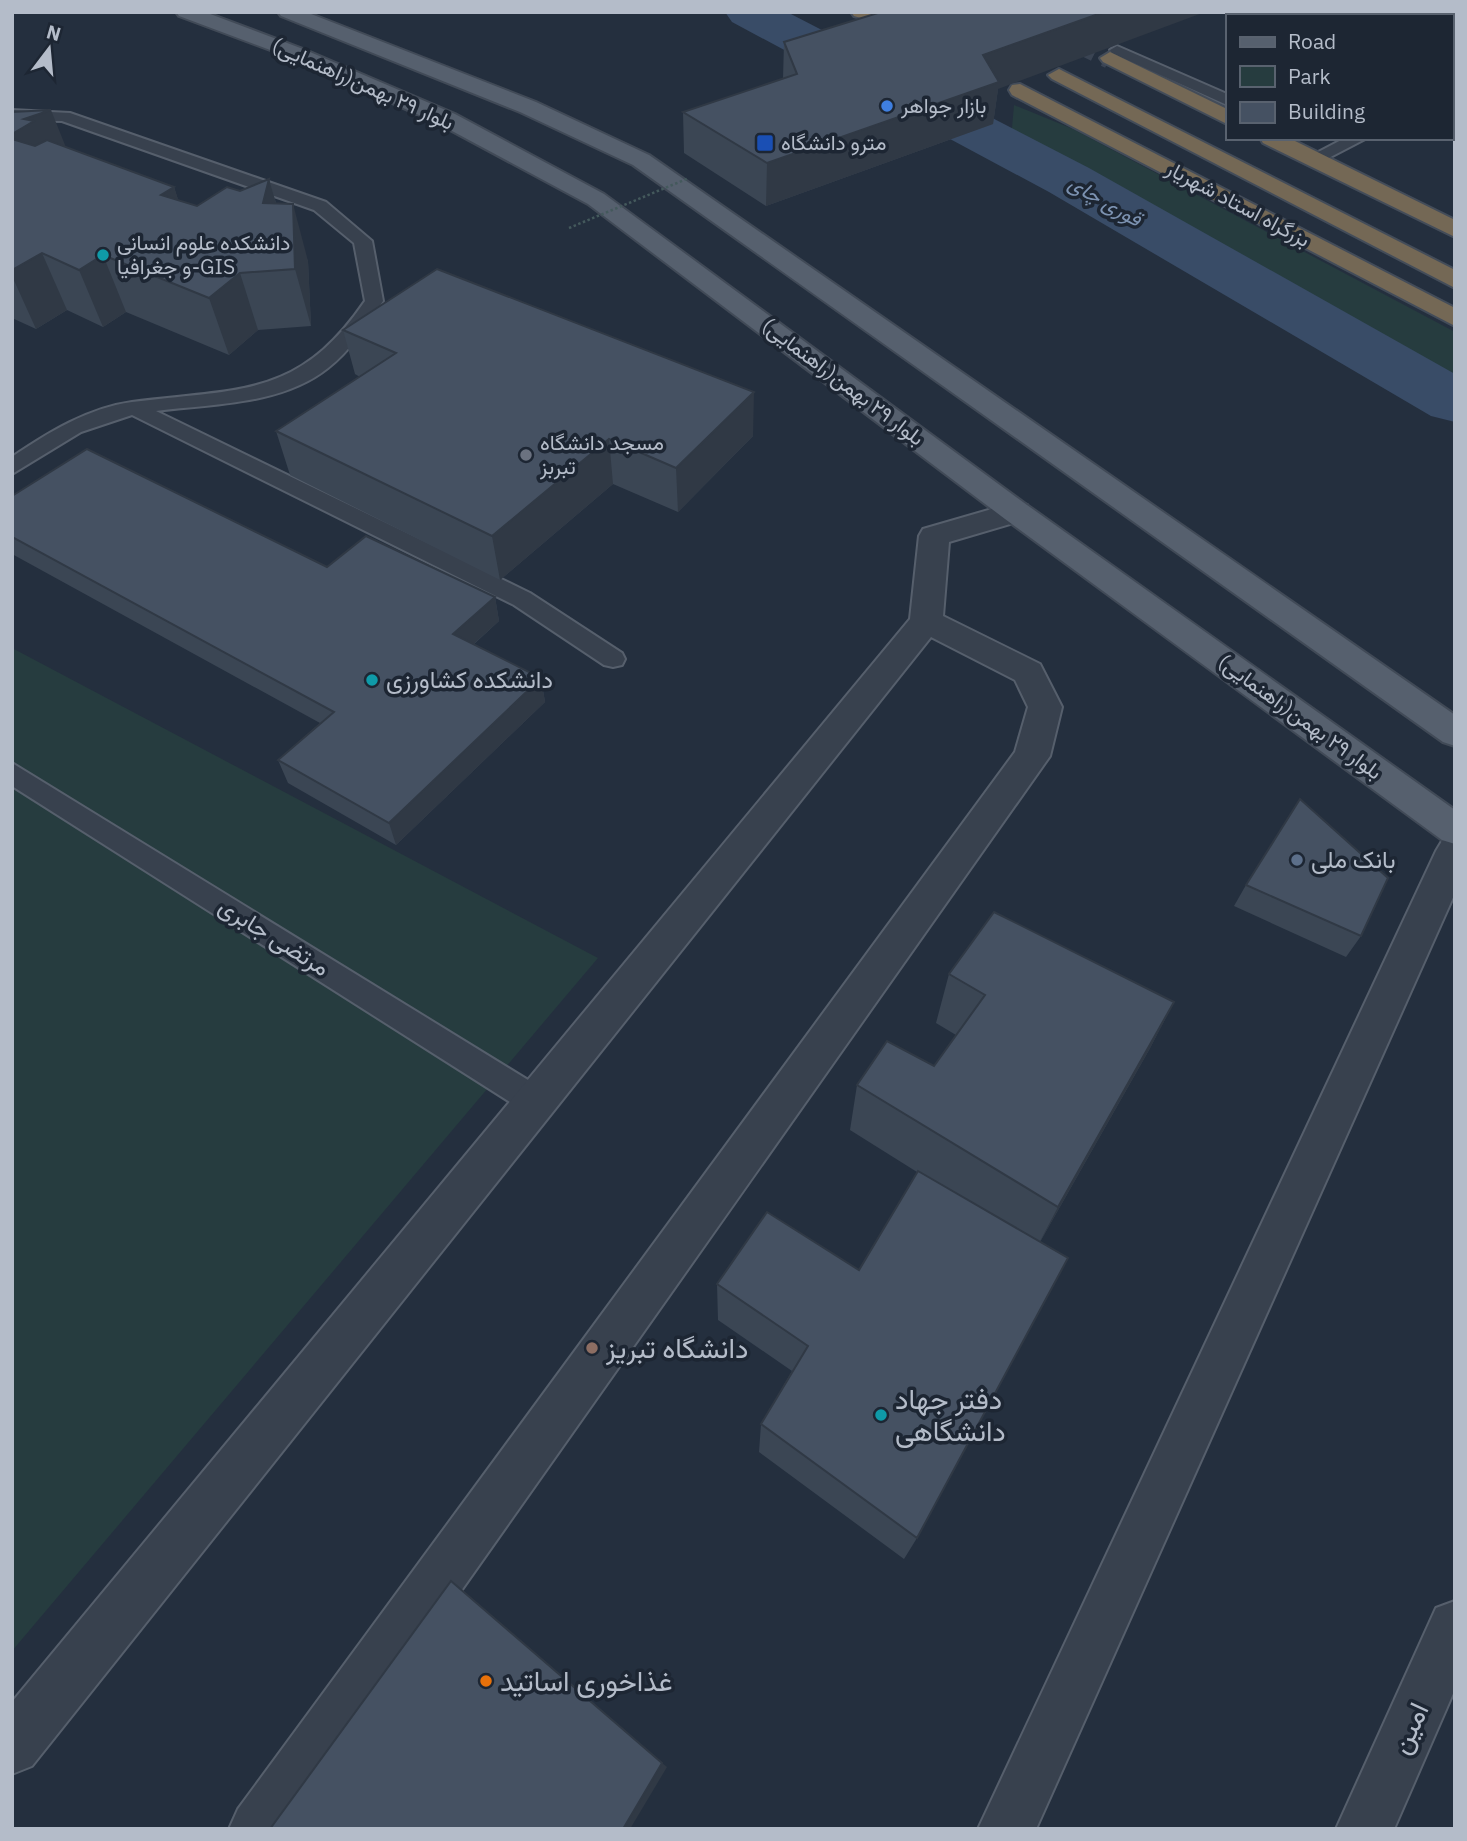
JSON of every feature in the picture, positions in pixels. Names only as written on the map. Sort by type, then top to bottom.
[{"type":"highway","points":[[861,12],[895,22],[876,12]]},
{"type":"highway","points":[[1114,54],[1226,116]]},
{"type":"highway","name":"بزرگراه استاد شهریار","points":[[1059,75],[1455,280]]},
{"type":"highway","name":"بزرگراه استاد شهریار","points":[[1020,90],[1455,318]]},
{"type":"highway","points":[[1280,140],[1319,149],[1455,230]]},
{"type":"main road","name":"بلوار ٢٩ بهمن(راهنمایی)","points":[[186,12],[355,77],[458,125],[596,199],[1017,512],[1455,830]]},
{"type":"main road","name":"بلوار ٢٩ بهمن(راهنمایی)","points":[[288,12],[528,107],[641,160],[1455,733]]},
{"type":"street","points":[[12,1746],[926,621],[934,536],[1017,512]]},
{"type":"street","points":[[258,1829],[1032,756],[1045,707],[1028,672],[926,621]]},
{"type":"street","points":[[1006,1829],[1455,851]]},
{"type":"street","name":"امین","points":[[1365,1829],[1455,1627]]},
{"type":"lane","points":[[1114,54],[1226,100]]},
{"type":"lane","points":[[12,115],[64,116],[320,206],[363,241],[374,301],[349,339],[302,377],[252,392],[133,408],[93,419],[18,456]]},
{"type":"lane","points":[[1319,149],[1352,140]]},
{"type":"lane","points":[[133,408],[523,599],[613,659]]},
{"type":"lane","name":"مرتضی جابری","points":[[12,773],[536,1101]]},
{"type":"path","points":[[569,228],[689,178]]},
{"type":"green space","points":[[1014,105],[1073,129],[1455,332],[1455,390],[1011,139]]},
{"type":"green space","points":[[12,648],[598,958],[12,1651]]},
{"type":"building","points":[[881,12],[1104,12],[983,55],[999,82],[767,163],[683,112],[797,74],[784,42]]},
{"type":"building","points":[[51,110],[24,119],[34,121],[12,134],[12,112]]},
{"type":"building","points":[[12,139],[35,146],[47,140],[174,187],[161,195],[197,206],[227,187],[240,191],[269,179],[263,203],[293,204],[295,269],[240,273],[209,298],[103,255],[79,270],[42,253],[12,270]]},
{"type":"building","name":"مسجد دانشگاه تبربز","points":[[437,269],[754,392],[676,468],[609,439],[492,536],[276,431],[396,353],[343,330]]},
{"type":"building","name":"دانشکده کشاورزی","points":[[87,449],[327,567],[366,536],[495,597],[453,634],[541,678],[389,823],[278,760],[334,712],[12,537],[12,496]]},
{"type":"building","name":"بانک ملی","points":[[1300,799],[1388,878],[1361,936],[1246,885]]},
{"type":"building","points":[[994,912],[1174,1002],[1058,1207],[857,1085],[887,1041],[934,1066],[985,995],[949,974]]},
{"type":"building","name":"دفتر جهاد دانشگاهی","points":[[918,1171],[1068,1258],[917,1538],[761,1424],[808,1346],[717,1284],[767,1212],[859,1270]]},
{"type":"building","name":"غذاخوری اساتید","points":[[451,1581],[662,1763],[623,1829],[270,1829]]},
{"type":"waterway","name":"قوری چای","points":[[749,12],[1069,180],[1455,402]]},
{"type":"tunnel","points":[[1017,12],[1110,58]]},
{"type":"place","name":"بازار جواهر","points":[[887,106]]},
{"type":"place","name":"مترو دانشگاه","points":[[765,143]]},
{"type":"place","name":"دانشکده علوم انسانی و جغرافیا-GIS","points":[[103,255]]},
{"type":"place","name":"مسجد دانشگاه تبربز","points":[[526,455]]},
{"type":"place","name":"دانشکده کشاورزی","points":[[372,680]]},
{"type":"place","name":"بانک ملی","points":[[1297,860]]},
{"type":"place","name":"دانشگاه تبریز","points":[[592,1348]]},
{"type":"place","name":"دفتر جهاد دانشگاهی","points":[[881,1415]]},
{"type":"place","name":"غذاخوری اساتید","points":[[486,1681]]}]
